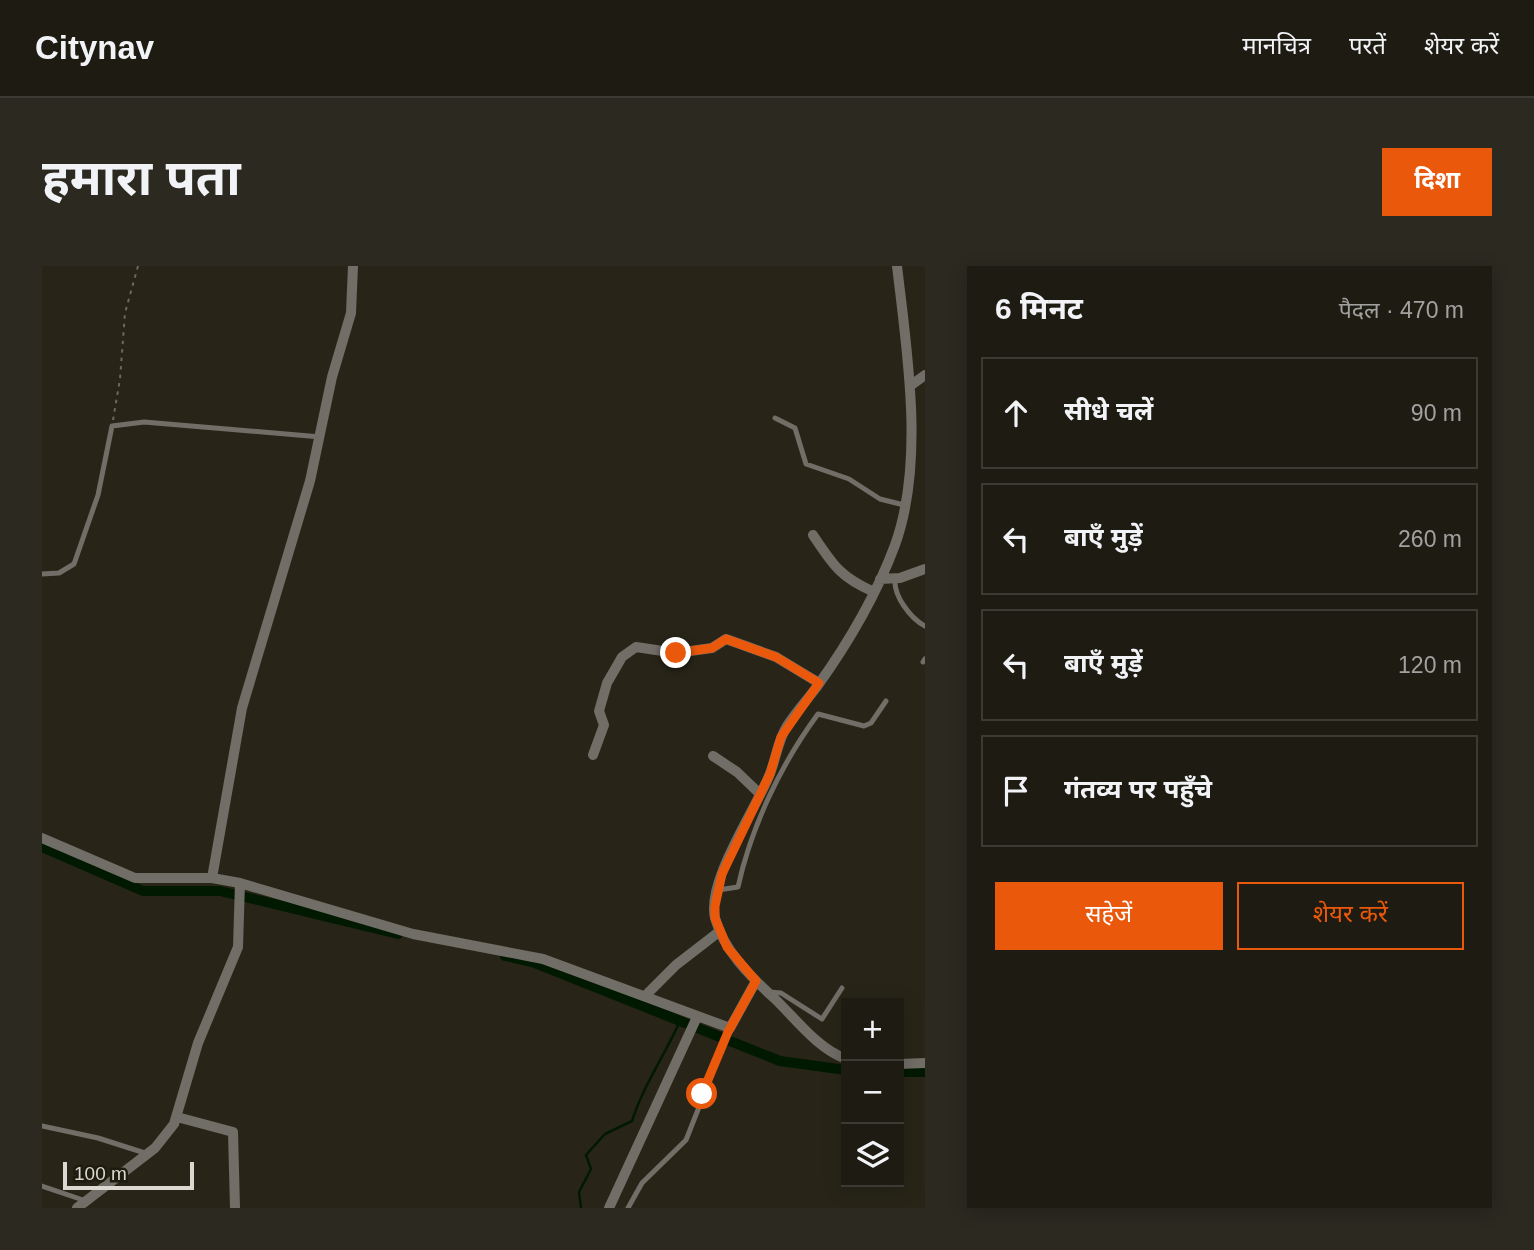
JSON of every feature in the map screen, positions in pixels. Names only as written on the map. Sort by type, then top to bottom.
[{"type":"street","points":[[212,878],[242,708],[296,531],[321,438],[332,377],[351,313],[353,266]]},
{"type":"street","points":[[841,1057],[828,1051],[756,981],[731,952],[720,931],[715,912],[718,890],[730,855],[760,794],[785,729],[819,683],[874,592],[895,545],[910,467],[909,386],[897,266]]},
{"type":"street","points":[[909,386],[925,375]]},
{"type":"street","points":[[813,535],[838,572],[849,581],[874,592]]},
{"type":"street","points":[[880,579],[895,580],[925,569]]},
{"type":"street","points":[[593,755],[604,725],[599,711],[607,683],[622,657],[636,647],[676,653],[712,648],[726,639],[776,657],[819,683]]},
{"type":"street","points":[[713,756],[737,772],[760,794]]},
{"type":"street","points":[[42,838],[135,878],[212,878],[239,891],[413,934],[543,960],[645,996],[695,1022],[729,1030],[756,981]]},
{"type":"street","points":[[77,1208],[148,1154],[170,1132],[177,1117],[198,1043],[236,955],[239,891]]},
{"type":"street","points":[[645,996],[676,965],[720,931]]},
{"type":"street","points":[[609,1208],[695,1022]]},
{"type":"street","points":[[904,1064],[925,1063]]},
{"type":"street","points":[[177,1117],[233,1132],[234,1208]]},
{"type":"lane","points":[[775,418],[795,428],[806,464],[849,479],[877,498],[904,505]]},
{"type":"lane","points":[[42,574],[59,573],[74,564],[98,495],[112,426],[144,422],[321,438]]},
{"type":"lane","points":[[895,580],[896,592],[914,618],[925,626]]},
{"type":"lane","points":[[718,890],[738,887],[747,849],[784,769],[818,715],[864,726],[871,723],[886,701]]},
{"type":"lane","points":[[767,992],[781,993],[823,1019],[842,988]]},
{"type":"lane","points":[[628,1208],[642,1183],[687,1140],[729,1030]]},
{"type":"lane","points":[[42,1126],[98,1138],[148,1154]]},
{"type":"lane","points":[[42,1186],[86,1201]]},
{"type":"path","points":[[112,426],[120,379],[125,313],[138,266]]},
{"type":"waterway","points":[[42,847],[143,891],[220,891],[398,934]]},
{"type":"waterway","points":[[505,956],[535,963],[780,1061],[841,1069]]},
{"type":"waterway","points":[[581,1208],[579,1192],[591,1169],[586,1155],[605,1134],[632,1121],[642,1095],[680,1021]]},
{"type":"waterway","points":[[904,1072],[925,1072]]},
{"type":"route","points":[[676,653],[712,648],[726,639],[792,664],[819,683],[785,729],[764,788],[722,874],[715,918],[727,947],[756,981],[728,1032],[702,1094]]}]
